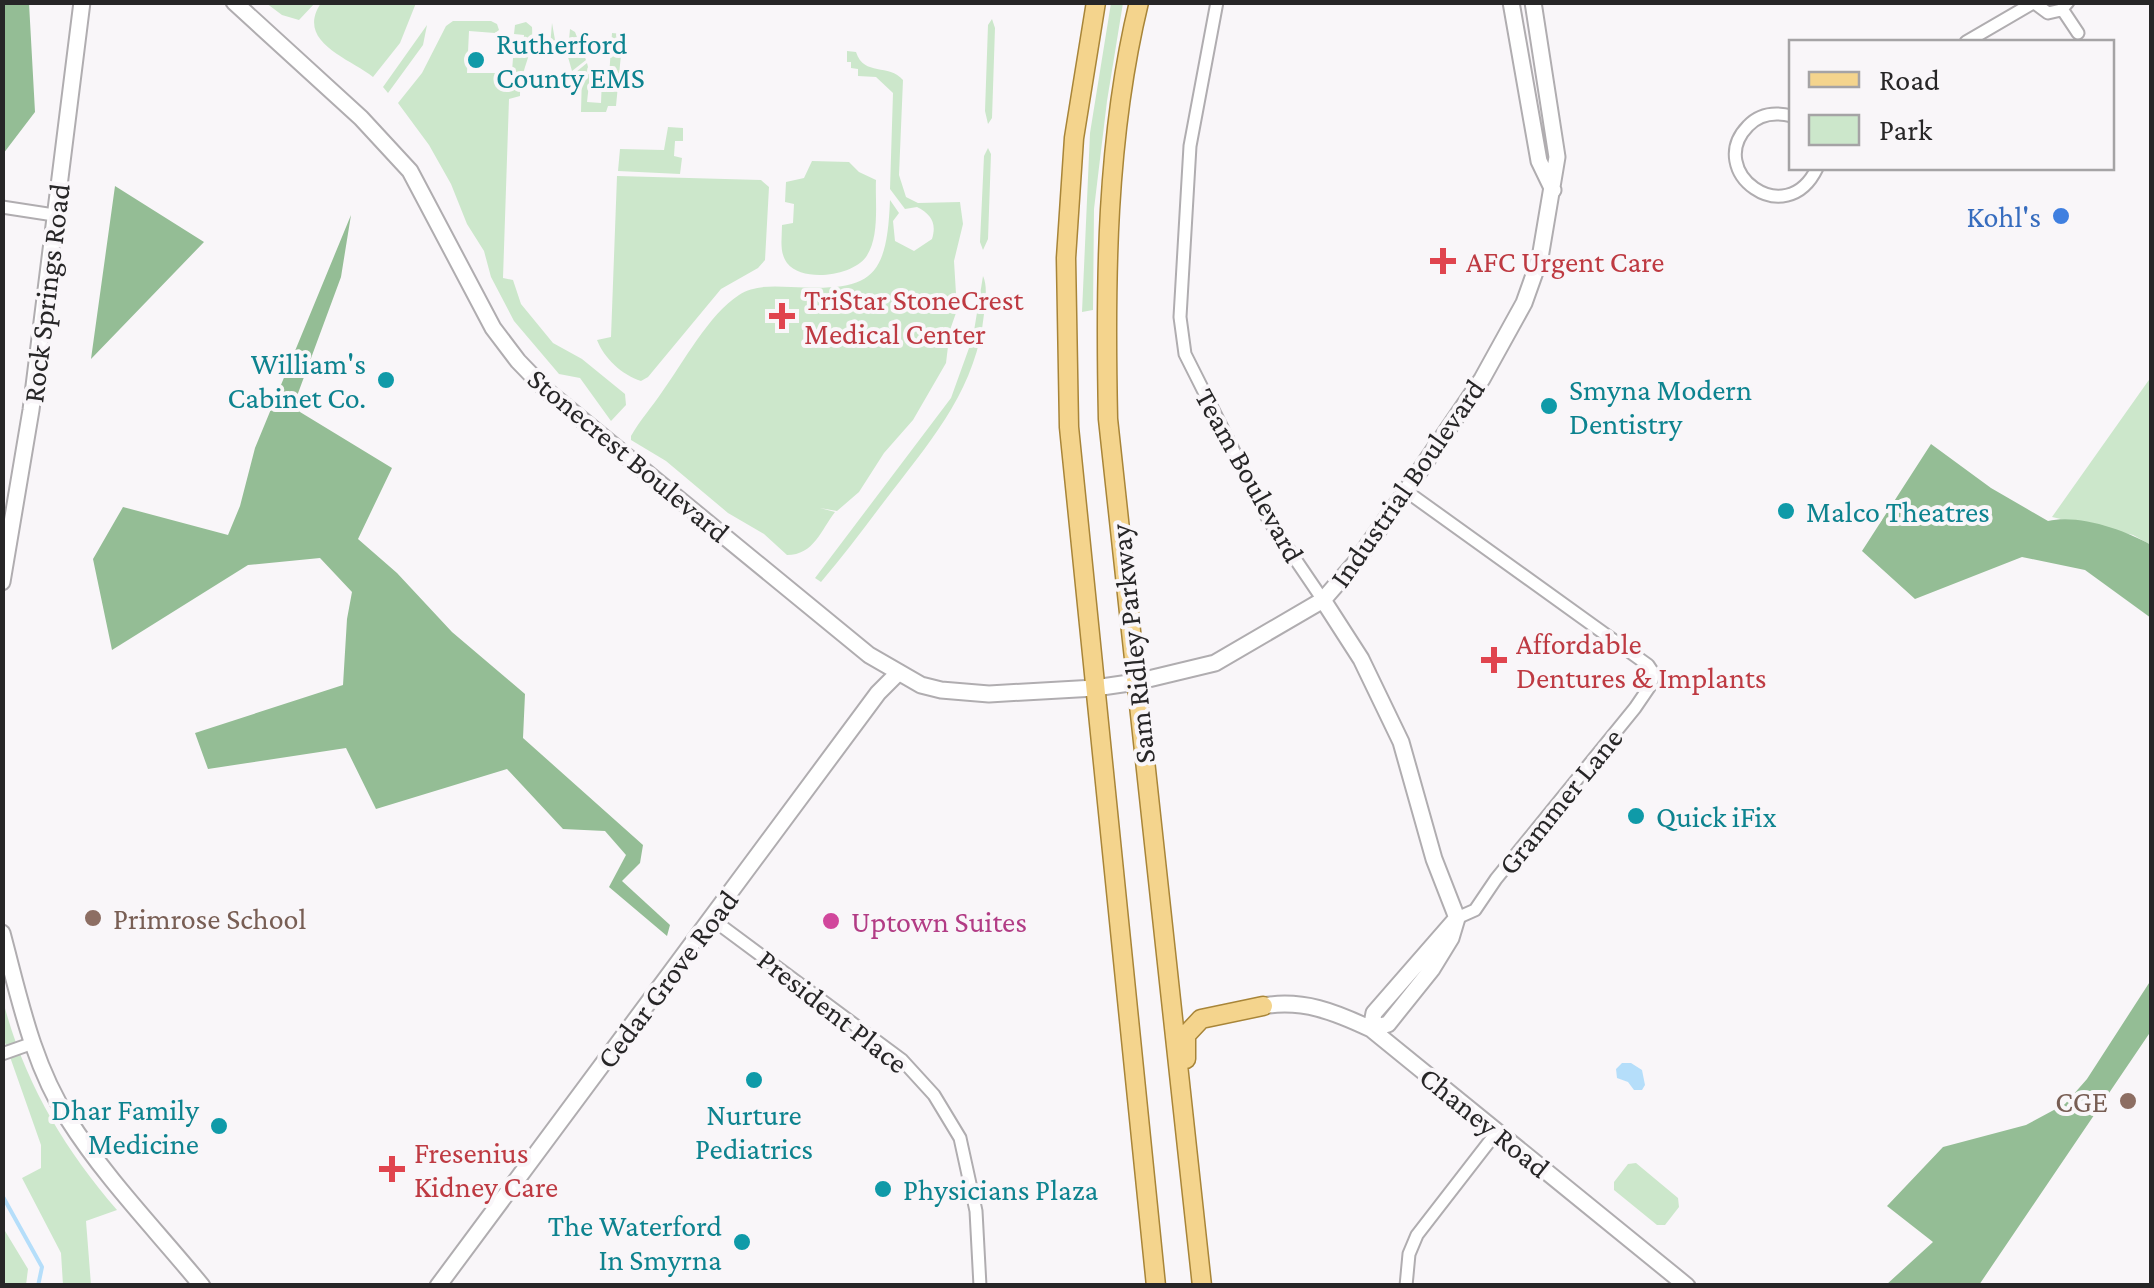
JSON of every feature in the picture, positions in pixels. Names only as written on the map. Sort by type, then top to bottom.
[{"type":"main road","name":"Sam Ridley Parkway","points":[[1096,2],[1074,138],[1066,258],[1069,426],[1156,1286]]},
{"type":"main road","name":"Sam Ridley Parkway","points":[[1139,2],[1116,152],[1105,295],[1108,419],[1202,1286]]},
{"type":"main road","points":[[1195,1228],[1196,1156],[1186,1035],[1201,1019],[1263,1006]]},
{"type":"street","name":"Rock Springs Road","points":[[2,582],[30,423],[82,2]]},
{"type":"street","name":"Stonecrest Boulevard","points":[[234,2],[361,118],[410,172],[493,328],[547,392],[868,655],[931,688],[989,694],[1095,688]]},
{"type":"street","name":"Team Boulevard","points":[[1217,2],[1190,146],[1180,317],[1186,354],[1268,519],[1361,659],[1401,742],[1434,859],[1456,918]]},
{"type":"street","points":[[1511,2],[1538,159],[1553,190]]},
{"type":"street","name":"Industrial Boulevard","points":[[1095,688],[1215,663],[1322,600],[1356,562],[1511,332],[1540,258],[1558,157],[1533,2]]},
{"type":"street","points":[[1969,40],[2033,3],[2048,13],[2065,6],[2078,32]]},
{"type":"street","points":[[1789,115],[1764,115],[1745,128],[1736,148],[1739,172],[1754,190],[1775,196],[1796,192],[1816,170]]},
{"type":"street","points":[[2,207],[54,214]]},
{"type":"street","name":"Grammer Lane","points":[[1406,491],[1648,665],[1654,674],[1635,708],[1496,879],[1432,969]]},
{"type":"street","name":"Cedar Grove Road","points":[[438,1286],[878,692],[898,673]]},
{"type":"street","points":[[1456,918],[1451,938],[1432,969],[1388,1024],[1371,1029],[1374,1013],[1399,981],[1456,918],[1475,910]]},
{"type":"street","name":"President Place","points":[[712,919],[902,1060],[934,1095],[960,1138],[976,1211],[980,1286]]},
{"type":"street","points":[[2,932],[33,1043],[66,1117],[117,1186],[202,1286]]},
{"type":"street","points":[[1399,981],[1414,992]]},
{"type":"street","name":"Chaney Road","points":[[1263,1006],[1284,1002],[1329,1010],[1371,1029],[1686,1285]]},
{"type":"street","points":[[2,1054],[33,1043]]},
{"type":"street","points":[[1406,1286],[1406,1270],[1416,1235],[1496,1133]]},
{"type":"green space","points":[[3,2],[29,3],[35,112],[3,154]]},
{"type":"green space","points":[[321,2],[416,3],[400,43],[373,77],[320,39],[315,17]]},
{"type":"green space","points":[[266,3],[315,3],[299,20],[282,15]]},
{"type":"green space","points":[[1111,3],[1123,3],[1094,209],[1093,310],[1082,312],[1090,133]]},
{"type":"green space","points":[[992,19],[992,118],[988,124],[988,25]]},
{"type":"green space","points":[[453,21],[497,24],[499,30],[495,33],[469,31],[467,73],[497,73],[499,85],[511,85],[513,58],[523,57],[524,35],[514,34],[515,25],[526,22],[532,27],[520,96],[509,99],[503,278],[513,280],[521,304],[553,343],[582,359],[625,394],[626,405],[611,421],[580,378],[559,374],[514,321],[451,184],[398,103],[422,73],[446,26]]},
{"type":"green space","points":[[552,23],[555,40],[569,40],[570,29],[575,32],[586,60],[572,71],[568,57],[550,47]]},
{"type":"green space","points":[[427,25],[423,45],[388,93],[383,87]]},
{"type":"green space","points":[[612,33],[623,34],[616,106],[608,106],[606,112],[581,112],[582,73],[576,72],[587,63],[587,102],[601,103],[602,78],[609,77]]},
{"type":"green space","points":[[847,51],[856,52],[865,65],[891,72],[903,80],[899,175],[906,197],[918,203],[960,202],[963,224],[954,261],[957,310],[946,363],[913,420],[884,453],[859,492],[837,511],[820,508],[835,512],[816,540],[804,551],[787,555],[764,534],[728,513],[666,461],[631,440],[631,436],[707,326],[739,295],[764,287],[839,286],[856,283],[869,275],[884,248],[890,200],[899,213],[893,221],[895,241],[914,251],[932,239],[934,228],[929,216],[917,207],[905,209],[890,189],[893,93],[876,77],[858,76],[858,69],[847,62]]},
{"type":"green space","points":[[668,127],[683,128],[683,141],[675,141],[674,156],[682,158],[680,174],[618,171],[620,149],[664,150]]},
{"type":"green space","points":[[988,148],[988,239],[983,250],[980,242],[984,156]]},
{"type":"green space","points":[[812,161],[849,162],[876,180],[875,230],[870,249],[859,264],[839,273],[804,273],[787,263],[783,254],[782,225],[793,223],[794,204],[785,202],[786,182],[804,178]]},
{"type":"green space","points":[[617,176],[761,180],[769,187],[765,260],[721,289],[641,381],[614,365],[597,340],[611,337]]},
{"type":"green space","points":[[115,186],[204,242],[91,359]]},
{"type":"green space","points":[[351,215],[341,277],[297,396],[300,412],[392,468],[358,539],[397,573],[452,632],[525,694],[523,738],[643,845],[640,863],[622,881],[670,925],[667,936],[609,887],[626,855],[605,831],[563,829],[507,769],[376,809],[346,748],[208,769],[195,733],[343,685],[352,592],[320,558],[248,565],[112,650],[93,559],[123,507],[228,535],[255,448]]},
{"type":"green space","points":[[983,276],[986,294],[980,340],[952,408],[821,582],[815,578],[951,398],[973,337]]},
{"type":"green space","points":[[2151,377],[2151,545],[2133,535],[2052,517]]},
{"type":"green space","points":[[1931,444],[1991,488],[2048,521],[2101,525],[2151,545],[2151,618],[2085,570],[2022,557],[1915,599],[1862,551]]},
{"type":"green space","points":[[2151,980],[2151,1031],[1979,1285],[1886,1285],[1933,1242],[1887,1206],[1943,1147],[2026,1125],[2065,1104],[2087,1079]]},
{"type":"green space","points":[[2,997],[21,1056],[47,1111],[117,1210],[86,1221],[91,1285],[63,1285],[61,1253],[22,1178],[41,1168],[41,1145],[3,1037]]},
{"type":"green space","points":[[1636,1163],[1678,1198],[1679,1207],[1665,1225],[1657,1225],[1614,1190],[1614,1182],[1628,1164]]},
{"type":"green space","points":[[2,1226],[28,1269],[26,1285],[3,1285]]},
{"type":"water","points":[[1622,1063],[1642,1070],[1642,1090],[1634,1090],[1628,1082],[1617,1078],[1616,1069]]},
{"type":"waterway","points":[[2,1130],[2,1160]]},
{"type":"waterway","points":[[2,1195],[42,1267],[38,1286]]},
{"type":"place","name":"Rutherford County EMS","points":[[476,60]]},
{"type":"place","name":"Kohl's","points":[[2061,216]]},
{"type":"place","name":"AFC Urgent Care","points":[[1443,261]]},
{"type":"place","name":"TriStar StoneCrest Medical Center","points":[[782,316]]},
{"type":"place","name":"William's Cabinet Co.","points":[[386,380]]},
{"type":"place","name":"Smyna Modern Dentistry","points":[[1549,406]]},
{"type":"place","name":"Malco Theatres","points":[[1786,511]]},
{"type":"place","name":"Affordable Dentures & Implants","points":[[1494,660]]},
{"type":"place","name":"Quick iFix","points":[[1636,816]]},
{"type":"place","name":"Primrose School","points":[[93,918]]},
{"type":"place","name":"Uptown Suites","points":[[831,921]]},
{"type":"place","name":"Nurture Pediatrics","points":[[754,1080]]},
{"type":"place","name":"CGE","points":[[2128,1101]]},
{"type":"place","name":"Dhar Family Medicine","points":[[219,1126]]},
{"type":"place","name":"Fresenius Kidney Care","points":[[392,1169]]},
{"type":"place","name":"Physicians Plaza","points":[[883,1189]]},
{"type":"place","name":"The Waterford In Smyrna","points":[[742,1242]]}]
